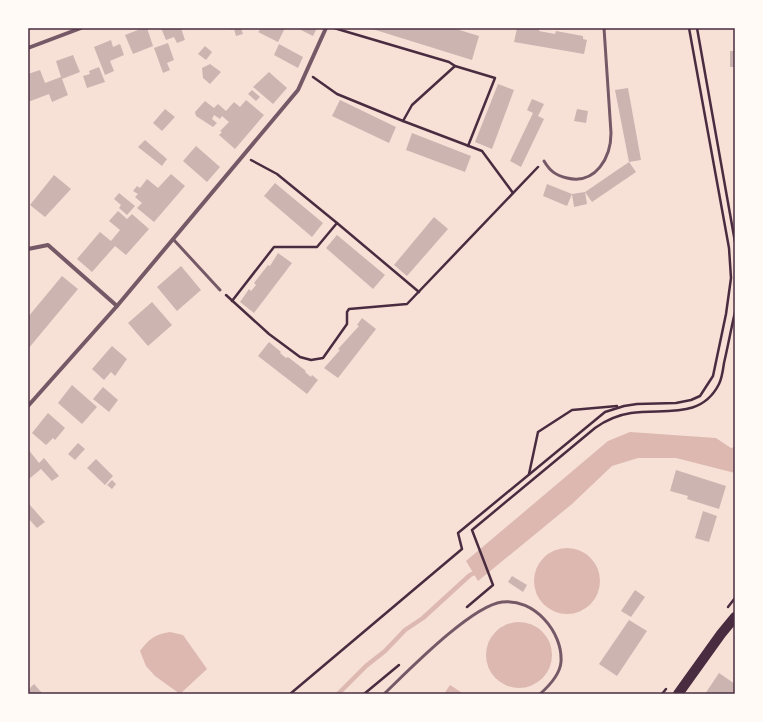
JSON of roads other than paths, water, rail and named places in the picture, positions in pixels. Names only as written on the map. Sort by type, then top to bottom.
[{"type":"main road","points":[[678,694],[735,617]]},
{"type":"street","points":[[28,48],[81,28]]},
{"type":"street","points":[[28,406],[117,306],[298,90],[326,28]]},
{"type":"street","points":[[28,249],[48,245],[117,306]]},
{"type":"lane","points":[[544,161],[550,171],[558,176],[578,180],[594,174],[606,158],[611,147],[604,28]]},
{"type":"lane","points":[[173,239],[220,290]]},
{"type":"lane","points":[[384,694],[432,649],[483,608],[502,602],[518,603],[537,612],[552,628],[560,644],[561,663],[551,684],[540,694]]},
{"type":"waterway","points":[[338,694],[366,666],[385,651],[405,630],[423,618],[470,575],[479,571]]}]
